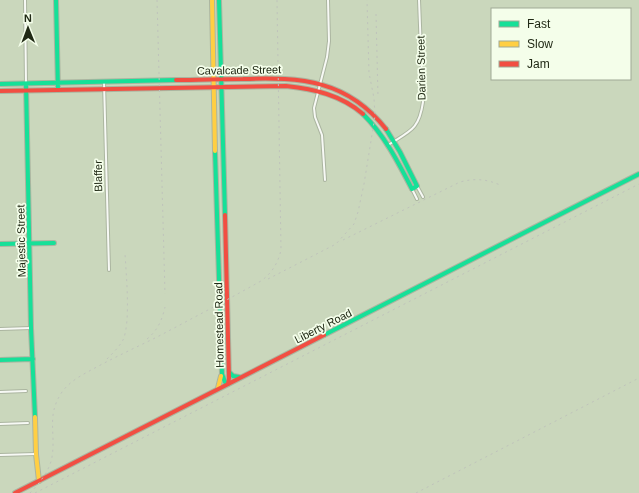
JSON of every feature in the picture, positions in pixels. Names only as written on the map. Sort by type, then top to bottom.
[{"type":"main road","points":[[56,0],[58,90]]},
{"type":"main road","name":"Homestead Road","points":[[212,0],[222,374],[224,382],[228,384]]},
{"type":"main road","name":"Homestead Road","points":[[220,0],[221,86],[225,168],[228,384]]},
{"type":"main road","points":[[213,30],[220,29]]},
{"type":"main road","name":"Cavalcade Street","points":[[0,84],[268,78],[293,78],[320,83],[336,89],[350,97],[363,105],[375,116],[394,141],[417,186]]},
{"type":"main road","points":[[268,78],[268,85]]},
{"type":"main road","name":"Majestic Street","points":[[26,84],[36,454],[39,481]]},
{"type":"main road","name":"Cavalcade Street","points":[[0,91],[268,85],[291,85],[318,90],[346,102],[367,118],[380,132],[412,189]]},
{"type":"main road","points":[[346,102],[350,97]]},
{"type":"main road","points":[[215,137],[224,137]]},
{"type":"main road","points":[[216,169],[225,168]]},
{"type":"main road","name":"Liberty Road","points":[[15,493],[639,174]]},
{"type":"main road","points":[[412,189],[417,186]]},
{"type":"main road","points":[[217,225],[226,226]]},
{"type":"main road","points":[[0,244],[54,243]]},
{"type":"main road","points":[[218,268],[227,268]]},
{"type":"main road","points":[[221,340],[228,340]]},
{"type":"main road","points":[[0,360],[33,359]]},
{"type":"main road","points":[[229,372],[232,376],[236,377],[245,375]]},
{"type":"main road","points":[[216,390],[220,385],[222,374]]},
{"type":"street","name":"Majestic Street","points":[[25,0],[26,84]]},
{"type":"street","points":[[325,180],[322,135],[315,117],[314,108],[327,57],[328,0]]},
{"type":"street","name":"Darien Street","points":[[388,145],[413,129],[422,112],[423,102],[419,0]]},
{"type":"street","name":"Blaffer","points":[[104,82],[109,270]]},
{"type":"street","name":"Cavalcade Street","points":[[417,186],[423,197]]},
{"type":"street","name":"Cavalcade Street","points":[[412,189],[417,199]]},
{"type":"street","points":[[0,328],[32,328]]},
{"type":"street","points":[[0,392],[26,391]]},
{"type":"street","points":[[0,424],[28,423]]},
{"type":"street","points":[[0,455],[36,454]]},
{"type":"railway","points":[[157,0],[165,294]]},
{"type":"railway","points":[[30,493],[44,476],[51,462],[53,448],[52,424],[54,409],[62,392],[69,385],[93,369],[159,336],[261,281],[268,275],[276,263],[281,250],[277,0]]},
{"type":"railway","points":[[268,279],[336,244],[354,224],[364,184],[375,116],[374,98],[369,73],[367,0]]},
{"type":"railway","points":[[376,14],[378,97]]},
{"type":"railway","points":[[343,240],[460,182],[481,180],[502,186]]},
{"type":"railway","points":[[35,493],[639,184]]},
{"type":"railway","points":[[107,359],[123,340],[127,322],[125,253]]},
{"type":"railway","points":[[147,339],[159,324],[165,307]]},
{"type":"railway","points":[[416,493],[639,378]]},
{"type":"traffic: fast","points":[[56,0],[58,90]]},
{"type":"traffic: fast","points":[[219,0],[225,215]]},
{"type":"traffic: fast","points":[[0,84],[176,80]]},
{"type":"traffic: fast","points":[[26,84],[31,328],[35,417]]},
{"type":"traffic: fast","points":[[363,114],[384,140],[412,189],[417,186],[400,152],[386,129]]},
{"type":"traffic: fast","points":[[215,151],[222,374],[225,382],[228,384]]},
{"type":"traffic: fast","points":[[324,335],[639,174]]},
{"type":"traffic: fast","points":[[0,244],[54,243]]},
{"type":"traffic: fast","points":[[0,360],[33,359]]},
{"type":"traffic: fast","points":[[229,372],[233,376],[239,377]]},
{"type":"traffic: slow","points":[[212,0],[215,151]]},
{"type":"traffic: slow","points":[[218,388],[221,376]]},
{"type":"traffic: slow","points":[[35,417],[36,454],[39,481]]},
{"type":"traffic: jam","points":[[176,80],[285,79],[322,85],[339,91],[356,100],[386,129]]},
{"type":"traffic: jam","points":[[0,91],[286,86],[327,94],[346,102],[363,114]]},
{"type":"traffic: jam","points":[[225,215],[228,384]]},
{"type":"traffic: jam","points":[[15,493],[324,335]]}]
